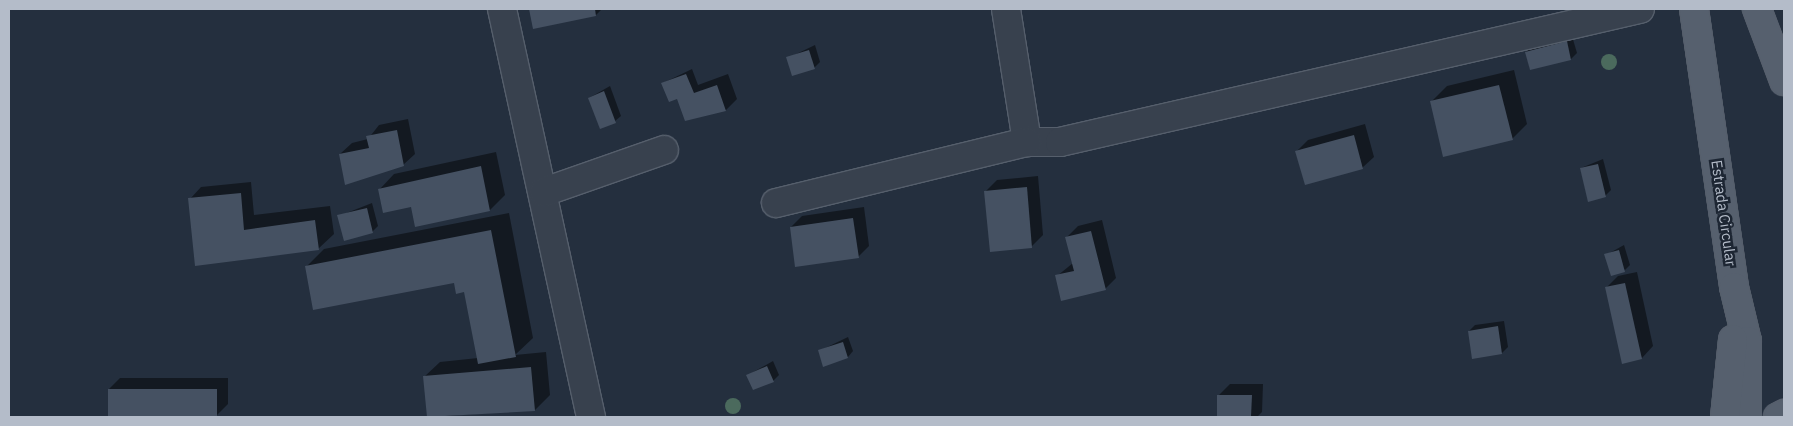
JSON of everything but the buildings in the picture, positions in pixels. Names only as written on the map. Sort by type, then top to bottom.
[{"type":"main road","name":"Estrada Circular","points":[[1694,9],[1734,287],[1747,342],[1747,417]]},
{"type":"main road","points":[[1757,9],[1784,82]]},
{"type":"main road","points":[[1724,417],[1734,287]]},
{"type":"main road","points":[[1778,417],[1784,414]]},
{"type":"street","points":[[502,9],[544,192],[591,417]]},
{"type":"street","points":[[1006,9],[1027,142]]},
{"type":"street","points":[[776,203],[1027,142],[1060,142],[1640,9]]},
{"type":"street","points":[[544,192],[664,150]]}]
